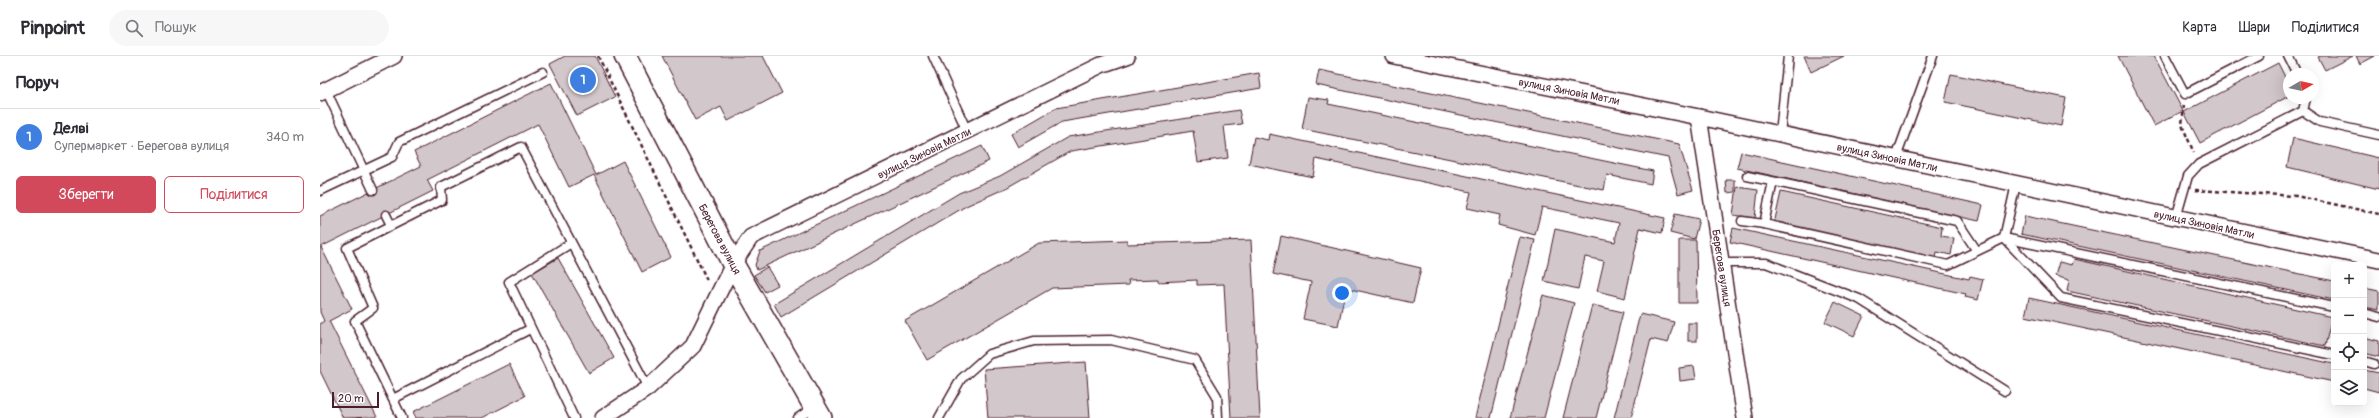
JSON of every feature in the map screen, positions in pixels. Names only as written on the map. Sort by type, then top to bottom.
[{"type":"street","points":[[323,92],[394,56]]},
{"type":"street","name":"Берегова вулиця","points":[[625,56],[811,414]]},
{"type":"street","name":"вулиця Зиновія Матли","points":[[603,418],[648,388],[693,346],[733,264],[751,237],[1101,65],[1127,56]]},
{"type":"street","name":"вулиця Зиновія Матли","points":[[1394,56],[1699,117],[2379,260]]},
{"type":"street","name":"Берегова вулиця","points":[[1699,117],[1745,418]]},
{"type":"lane","points":[[933,56],[967,132]]},
{"type":"lane","points":[[1780,134],[1788,56]]},
{"type":"lane","points":[[1896,158],[1933,56]]},
{"type":"lane","points":[[2165,56],[2185,94],[2259,56]]},
{"type":"lane","points":[[2288,56],[2294,68]]},
{"type":"lane","points":[[320,191],[392,156],[399,142],[543,72]]},
{"type":"lane","points":[[323,92],[373,190]]},
{"type":"lane","points":[[2303,111],[2305,104]]},
{"type":"lane","points":[[2176,218],[2188,176],[2199,164],[2303,111]]},
{"type":"lane","points":[[2303,111],[2320,122],[2379,135]]},
{"type":"lane","points":[[402,418],[355,321],[373,308],[347,248],[442,200],[441,187],[521,147],[648,388]]},
{"type":"lane","points":[[1747,176],[1957,221],[1977,251]]},
{"type":"lane","points":[[1764,224],[1772,186],[1776,182]]},
{"type":"lane","points":[[2004,238],[2016,184]]},
{"type":"lane","points":[[386,215],[391,225]]},
{"type":"lane","points":[[1742,221],[1764,224],[1948,265],[2004,238],[2331,306]]},
{"type":"lane","points":[[2004,238],[2062,298],[2331,354]]},
{"type":"lane","points":[[571,243],[509,282],[530,329],[574,418]]},
{"type":"lane","points":[[1721,263],[1766,263],[1859,299],[2005,391]]},
{"type":"lane","points":[[2367,314],[2379,316]]},
{"type":"lane","points":[[393,399],[530,329]]},
{"type":"lane","points":[[939,418],[961,379],[989,354],[1034,341],[1111,340],[1195,360],[1217,396],[1218,418]]},
{"type":"lane","points":[[2367,362],[2374,364]]},
{"type":"path","points":[[598,56],[716,298]]},
{"type":"path","points":[[2185,94],[2182,124],[2199,164]]},
{"type":"path","points":[[2184,189],[2296,196],[2379,214]]},
{"type":"building","points":[[565,56],[595,56],[615,97],[577,116],[550,64]]},
{"type":"building","points":[[662,56],[763,56],[782,93],[728,121],[721,107],[695,120]]},
{"type":"building","points":[[1804,56],[1844,56],[1811,72]]},
{"type":"building","points":[[2118,56],[2154,56],[2183,111],[2154,126]]},
{"type":"building","points":[[2353,56],[2325,70],[2318,57]]},
{"type":"building","points":[[2356,56],[2375,56],[2360,64]]},
{"type":"building","points":[[2278,63],[2283,73],[2283,99],[2200,143],[2184,112]]},
{"type":"building","points":[[1319,70],[1679,144],[1693,190],[1678,194],[1668,158],[1316,85]]},
{"type":"building","points":[[1259,73],[1261,88],[1062,122],[1018,147],[1011,134],[1056,108]]},
{"type":"building","points":[[1951,74],[2066,98],[2061,126],[1945,102]]},
{"type":"building","points":[[551,83],[596,175],[623,161],[671,257],[642,272],[594,175],[569,187],[538,124],[427,180],[433,191],[321,247],[352,309],[329,321],[377,417],[343,418],[320,371],[320,324],[324,321],[320,312],[320,216],[421,166],[414,152]]},
{"type":"building","points":[[1308,97],[1329,100],[1328,104],[1653,171],[1651,184],[1607,175],[1604,190],[1302,129]]},
{"type":"building","points":[[1239,110],[1242,124],[1224,126],[1228,158],[1198,162],[1193,131],[1071,151],[1006,188],[966,206],[781,317],[774,304],[959,193],[1000,176],[1068,137]]},
{"type":"building","points":[[1269,134],[1665,218],[1662,233],[1640,228],[1625,298],[1597,291],[1604,261],[1585,257],[1578,289],[1544,281],[1555,229],[1615,242],[1619,223],[1542,207],[1535,235],[1498,225],[1500,215],[1467,208],[1471,192],[1316,159],[1313,177],[1249,164],[1254,137],[1268,140]]},
{"type":"building","points":[[2293,138],[2379,158],[2379,189],[2287,167]]},
{"type":"building","points":[[982,146],[989,161],[757,270],[755,265],[760,251]]},
{"type":"building","points":[[1741,152],[1983,205],[1979,221],[1737,168]]},
{"type":"building","points":[[1726,180],[1735,180],[1735,192],[1727,193]]},
{"type":"building","points":[[1737,187],[1758,190],[1755,218],[1733,215]]},
{"type":"building","points":[[1781,192],[1942,227],[1941,236],[1954,238],[1951,255],[1937,252],[1936,259],[1774,224]]},
{"type":"building","points":[[1675,214],[1699,219],[1694,239],[1670,233]]},
{"type":"building","points":[[2025,216],[2331,280],[2331,299],[2021,234]]},
{"type":"building","points":[[1733,228],[1969,279],[1970,276],[1983,279],[1978,300],[1965,297],[1966,294],[1730,242]]},
{"type":"building","points":[[1281,236],[1421,268],[1413,303],[1346,288],[1338,326],[1303,319],[1311,282],[1273,274]]},
{"type":"building","points":[[1520,237],[1535,240],[1491,418],[1475,418]]},
{"type":"building","points":[[1127,240],[1127,244],[1251,240],[1260,418],[1231,418],[1224,284],[1197,285],[1197,280],[1158,282],[1158,279],[1128,280],[1129,285],[1052,288],[927,360],[905,321],[1039,243]]},
{"type":"building","points":[[1679,240],[1696,240],[1697,303],[1679,303]]},
{"type":"building","points":[[558,258],[614,358],[589,373],[532,273]]},
{"type":"building","points":[[2074,259],[2331,317],[2325,346],[2067,291],[2069,280],[2055,276],[2059,262],[2072,265]]},
{"type":"building","points":[[767,267],[778,285],[765,292],[754,275]]},
{"type":"building","points":[[2367,289],[2379,291],[2379,310],[2367,308]]},
{"type":"building","points":[[1543,295],[1574,303],[1544,418],[1510,418]]},
{"type":"building","points":[[2029,298],[2331,363],[2331,381],[2025,316]]},
{"type":"building","points":[[1835,302],[1864,316],[1854,336],[1825,322]]},
{"type":"building","points":[[1592,305],[1623,312],[1596,418],[1563,418]]},
{"type":"building","points":[[1640,314],[1674,322],[1668,343],[1651,339],[1631,418],[1614,418]]},
{"type":"building","points":[[1688,323],[1697,323],[1697,341],[1688,341]]},
{"type":"building","points":[[2367,338],[2379,341],[2379,357],[2367,354]]},
{"type":"building","points":[[1086,362],[1090,418],[988,418],[984,369]]},
{"type":"building","points":[[509,364],[525,396],[482,418],[416,418],[413,412]]},
{"type":"building","points":[[1694,366],[1696,379],[1680,381],[1679,368]]},
{"type":"building","points":[[2367,371],[2379,373],[2379,392],[2367,389]]},
{"type":"place","name":"Делві","points":[[583,80]]}]
